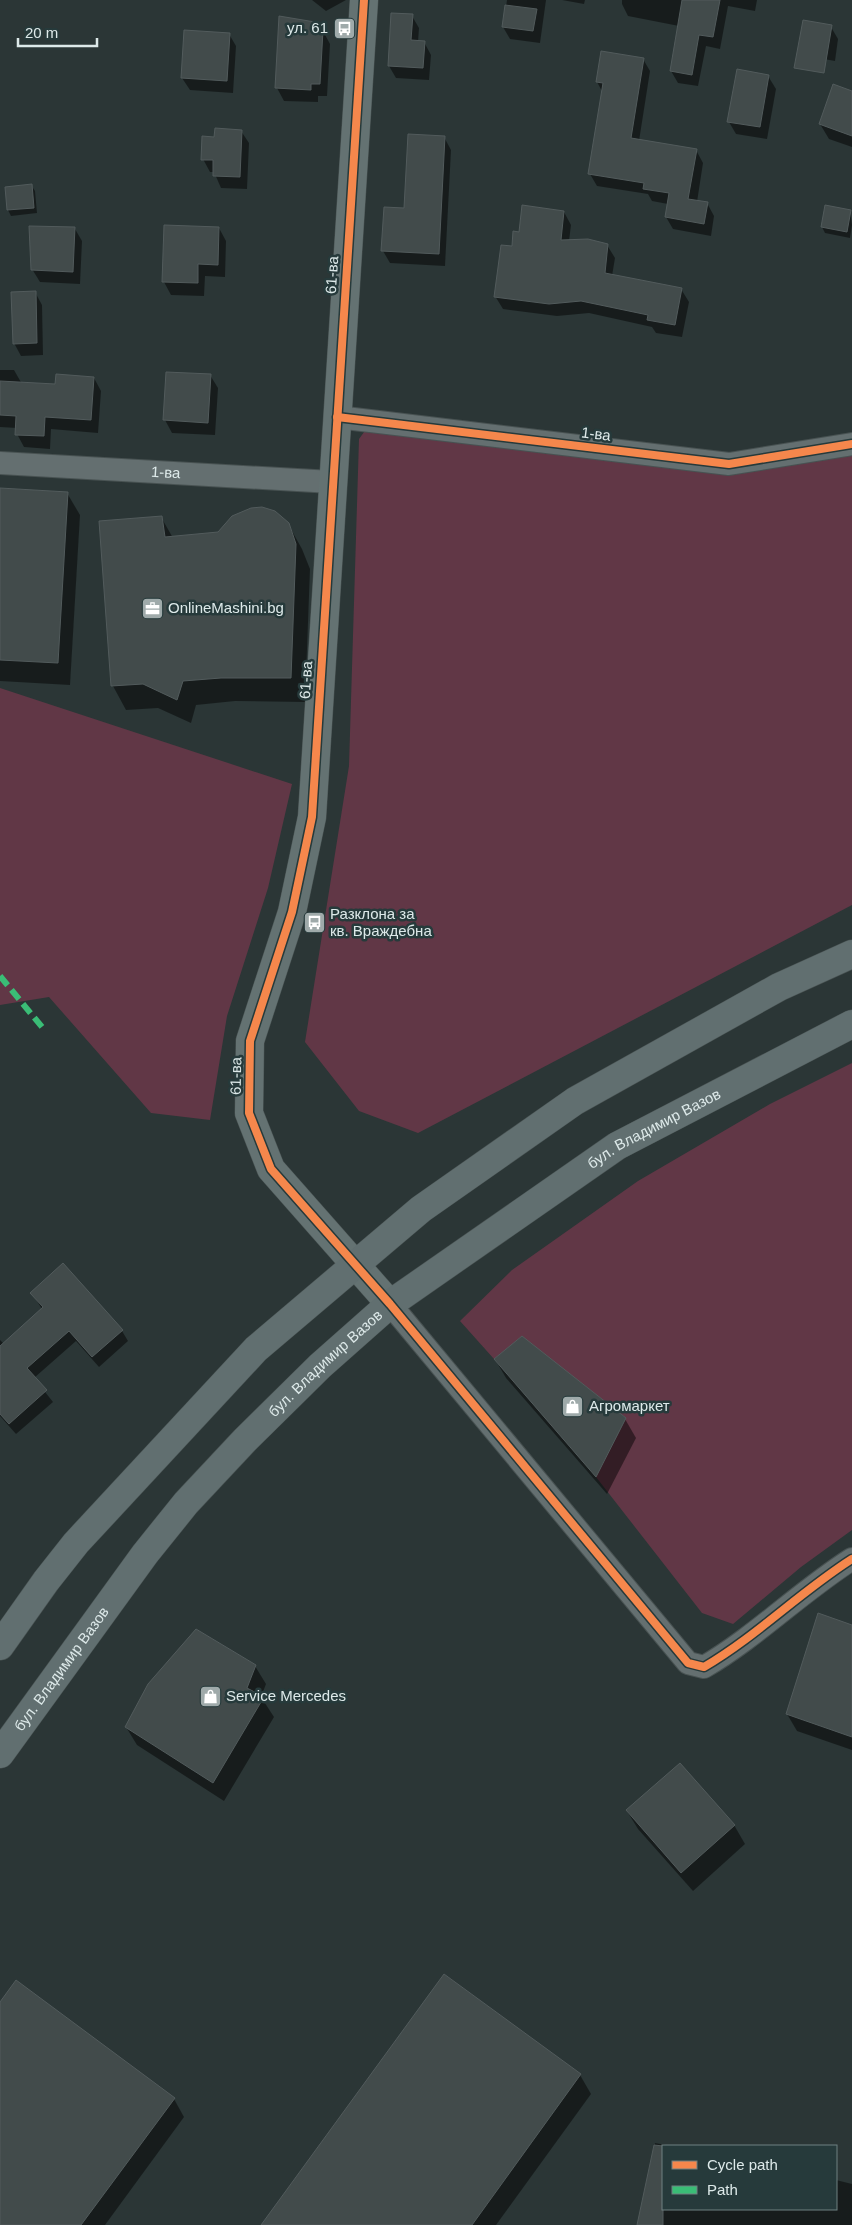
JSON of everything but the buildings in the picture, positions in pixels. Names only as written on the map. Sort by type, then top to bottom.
[{"type":"main road","points":[[0,1646],[46,1581],[76,1543],[256,1349],[421,1209],[575,1101],[779,987],[852,954]]},
{"type":"main road","name":"бул. Владимир Вазов","points":[[0,1754],[145,1554],[186,1503],[245,1440],[320,1366],[390,1304],[617,1146],[852,1024]]},
{"type":"street","name":"61-ва","points":[[364,0],[312,817],[292,912],[250,1041],[249,1113],[271,1169],[357,1264],[390,1304]]},
{"type":"street","name":"1-ва","points":[[337,417],[729,464],[852,444]]},
{"type":"street","name":"1-ва","points":[[0,463],[332,482]]},
{"type":"street","points":[[390,1304],[688,1664],[704,1667],[733,1650],[821,1578],[852,1559]]},
{"type":"shaded area","points":[[367,428],[710,469],[774,468],[852,454],[852,905],[418,1133],[359,1111],[305,1042],[349,766],[359,439]]},
{"type":"shaded area","points":[[0,688],[292,784],[268,888],[227,1016],[210,1120],[151,1113],[49,997],[0,1005]]},
{"type":"shaded area","points":[[852,1063],[852,1530],[801,1567],[733,1624],[702,1613],[596,1477],[626,1418],[522,1337],[494,1359],[460,1321],[512,1270],[638,1181],[770,1104]]},
{"type":"marked path","points":[[0,976],[42,1027]]},
{"type":"cycle path","points":[[364,0],[312,817],[292,912],[250,1041],[249,1113],[271,1169],[390,1304],[688,1663],[704,1667],[723,1655],[814,1585],[852,1559]]},
{"type":"cycle path","points":[[337,417],[729,464],[852,444]]},
{"type":"place","name":"ул. 61","points":[[344,28]]},
{"type":"place","name":"ОnlineMashini.bg","points":[[152,608]]},
{"type":"place","name":"Разклона за кв. Враждебна","points":[[314,923]]},
{"type":"place","name":"Агромаркет","points":[[573,1406]]},
{"type":"place","name":"Service Mercedes","points":[[210,1696]]}]
